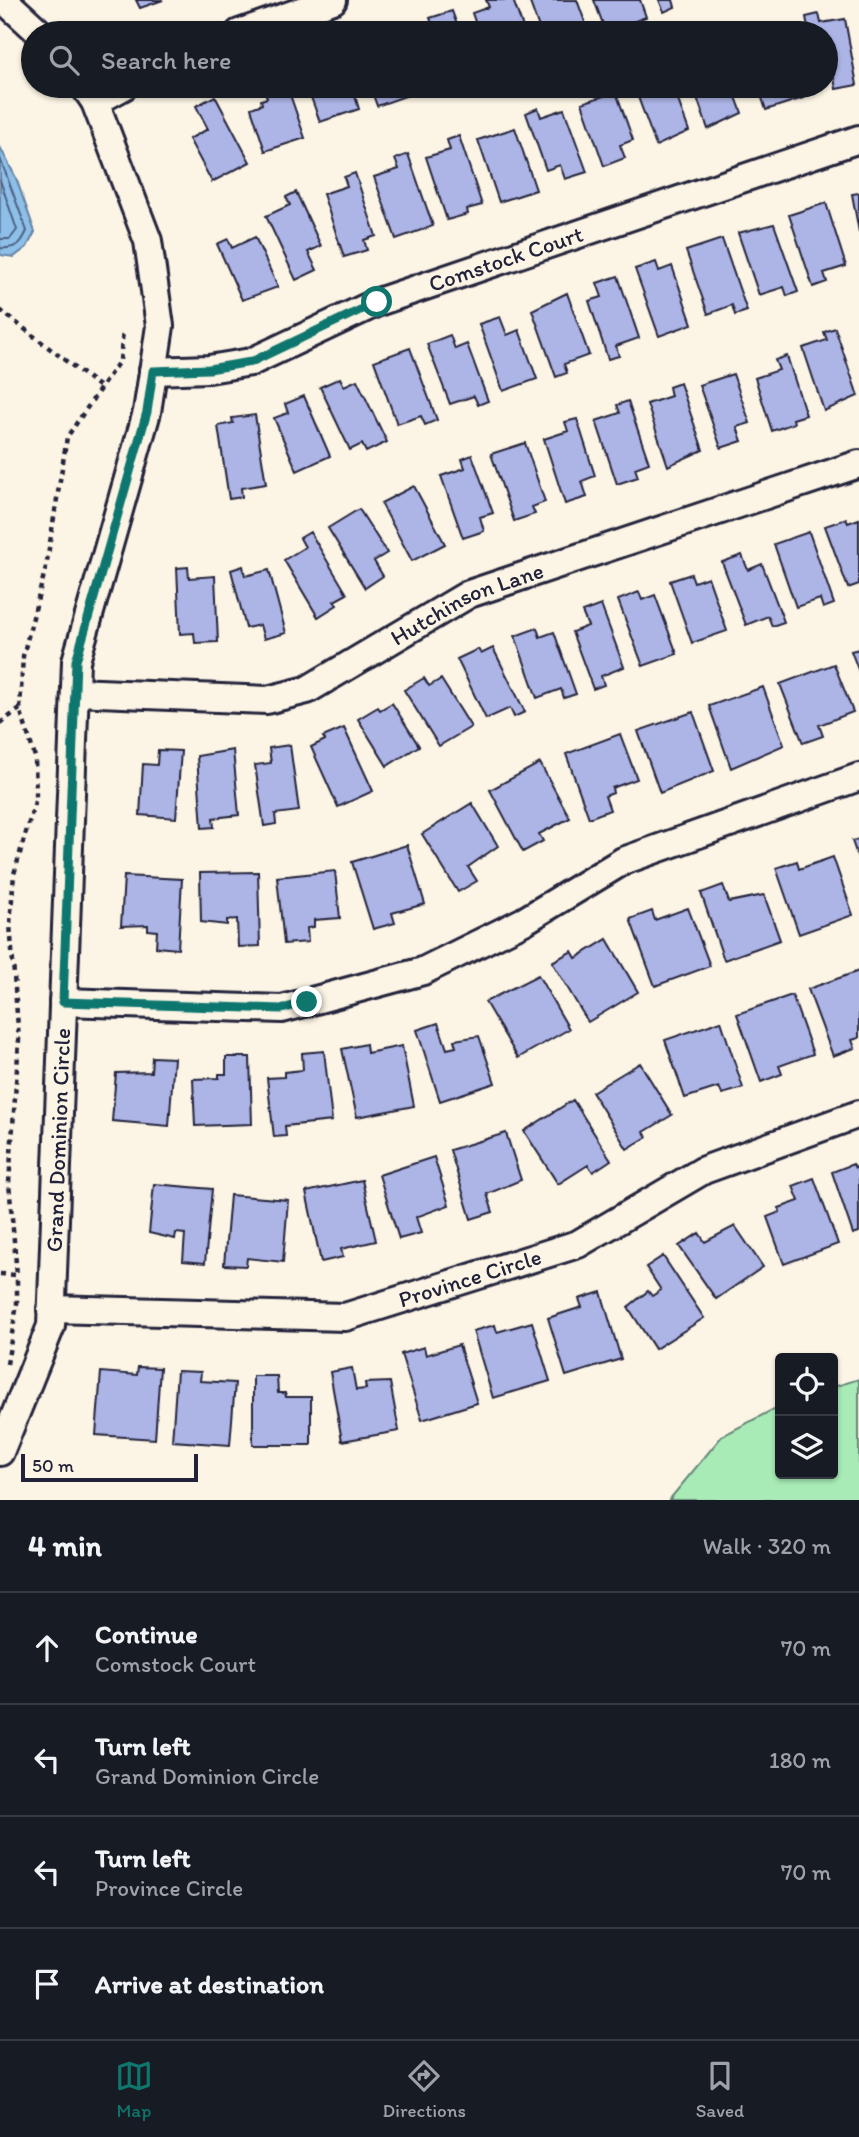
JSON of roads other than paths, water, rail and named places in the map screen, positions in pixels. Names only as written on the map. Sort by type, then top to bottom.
[{"type":"street","points":[[4,0],[27,21]]},
{"type":"street","points":[[273,21],[333,0]]},
{"type":"street","name":"Grand Dominion Circle","points":[[0,1452],[51,1326],[76,661],[147,412],[160,326],[148,241],[92,98]]},
{"type":"street","name":"Comstock Court","points":[[153,371],[209,369],[251,362],[377,302],[859,139]]},
{"type":"street","name":"Hutchinson Lane","points":[[75,692],[267,700],[307,690],[469,594],[859,464]]},
{"type":"street","points":[[63,1002],[282,1009],[423,971],[524,921],[623,861],[859,777]]},
{"type":"street","name":"Province Circle","points":[[51,1309],[345,1317],[578,1244],[704,1170],[859,1114]]},
{"type":"water","points":[[0,147],[16,178],[35,232],[27,247],[14,257],[0,255]]}]
